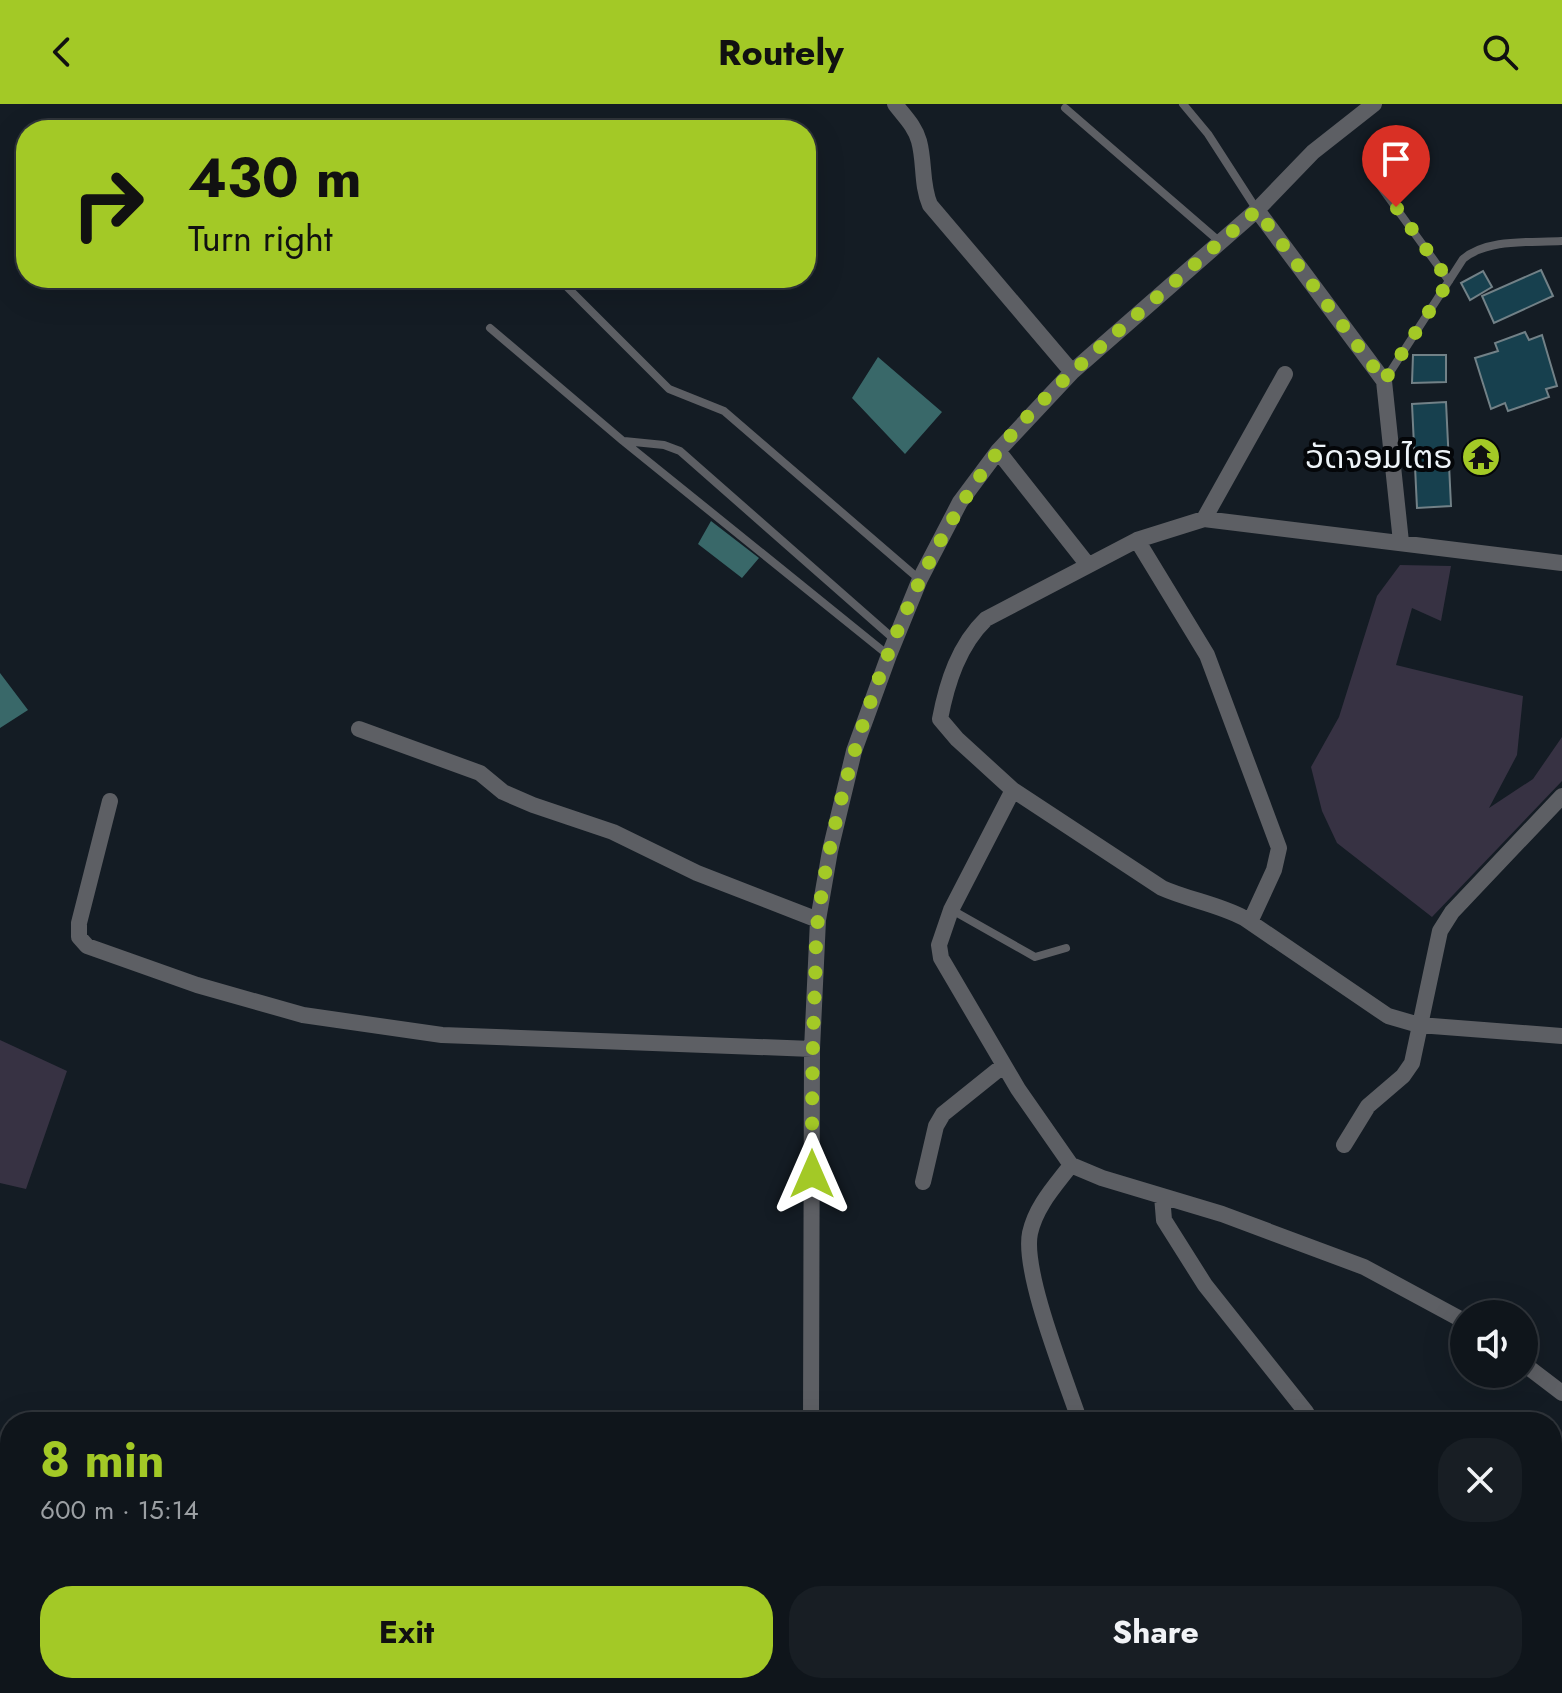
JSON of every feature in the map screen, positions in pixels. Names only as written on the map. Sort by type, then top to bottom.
[{"type":"street","points":[[895,104],[912,125],[919,142],[925,192],[930,205],[1072,372]]},
{"type":"street","points":[[811,1412],[812,1049],[818,920],[830,851],[854,751],[920,579],[960,502],[998,451],[1072,372],[1257,210],[1313,152],[1374,104]]},
{"type":"street","points":[[1257,210],[1384,381],[1401,542]]},
{"type":"street","points":[[1204,519],[1285,374]]},
{"type":"street","points":[[998,451],[1088,565]]},
{"type":"street","points":[[1562,563],[1204,519],[1137,540],[986,619],[970,634],[946,687],[940,719],[957,739],[1013,790],[1162,888],[1182,897],[1227,909],[1250,922],[1388,1016],[1419,1025],[1562,1036]]},
{"type":"street","points":[[1137,540],[1207,655],[1279,848],[1274,870],[1250,922]]},
{"type":"street","points":[[359,729],[480,773],[503,792],[613,832],[697,873],[818,920]]},
{"type":"street","points":[[1013,790],[951,910],[939,945],[941,958],[1047,1134],[1071,1165],[1222,1214],[1364,1267],[1450,1313]]},
{"type":"street","points":[[1344,1145],[1368,1106],[1403,1076],[1412,1063],[1440,931],[1452,912],[1562,796]]},
{"type":"street","points":[[110,801],[79,923],[79,937],[87,946],[197,985],[303,1015],[442,1035],[812,1049]]},
{"type":"street","points":[[923,1182],[936,1126],[943,1114],[1004,1065]]},
{"type":"street","points":[[1071,1165],[1043,1200],[1030,1234],[1034,1282],[1077,1412]]},
{"type":"street","points":[[1162,1196],[1164,1220],[1171,1235],[1205,1285],[1306,1412]]},
{"type":"street","points":[[1538,1375],[1562,1393]]},
{"type":"lane","points":[[1183,104],[1208,134],[1257,210]]},
{"type":"lane","points":[[1065,108],[1220,242]]},
{"type":"lane","points":[[1378,183],[1449,281]]},
{"type":"lane","points":[[1384,381],[1463,259],[1472,251],[1492,246],[1562,241]]},
{"type":"lane","points":[[568,288],[669,389],[724,411],[920,579]]},
{"type":"lane","points":[[490,328],[623,441],[892,648]]},
{"type":"lane","points":[[623,441],[664,445],[680,451],[892,648]]},
{"type":"lane","points":[[951,910],[1035,957],[1066,948]]},
{"type":"shaded area","points":[[878,357],[942,412],[905,454],[852,398]]},
{"type":"shaded area","points":[[711,521],[759,558],[742,578],[698,544]]},
{"type":"shaded area","points":[[1400,565],[1451,566],[1441,621],[1412,608],[1396,665],[1523,696],[1517,755],[1489,808],[1533,779],[1562,737],[1562,781],[1432,917],[1337,843],[1322,811],[1311,767],[1339,717],[1377,596]]},
{"type":"shaded area","points":[[0,673],[28,710],[0,728]]},
{"type":"shaded area","points":[[0,1040],[67,1071],[26,1189],[0,1183]]},
{"type":"building","points":[[1541,270],[1553,296],[1494,323],[1482,296]]},
{"type":"building","points":[[1483,271],[1492,287],[1470,300],[1461,283]]},
{"type":"building","points":[[1525,332],[1529,340],[1542,335],[1557,386],[1546,389],[1549,397],[1508,411],[1505,403],[1491,409],[1475,358],[1498,351],[1495,343]]},
{"type":"building","points":[[1413,355],[1446,355],[1446,382],[1412,383]]},
{"type":"building","points":[[1446,402],[1451,506],[1417,508],[1412,404]]},
{"type":"place","name":"ວັດຈອມໄຕຣ","points":[[1481,457]]},
{"type":"route","points":[[812,1174],[812,1049],[818,920],[830,851],[854,751],[889,655],[920,579],[960,502],[998,451],[1072,372],[1257,210],[1384,381],[1449,281],[1396,207]]}]
